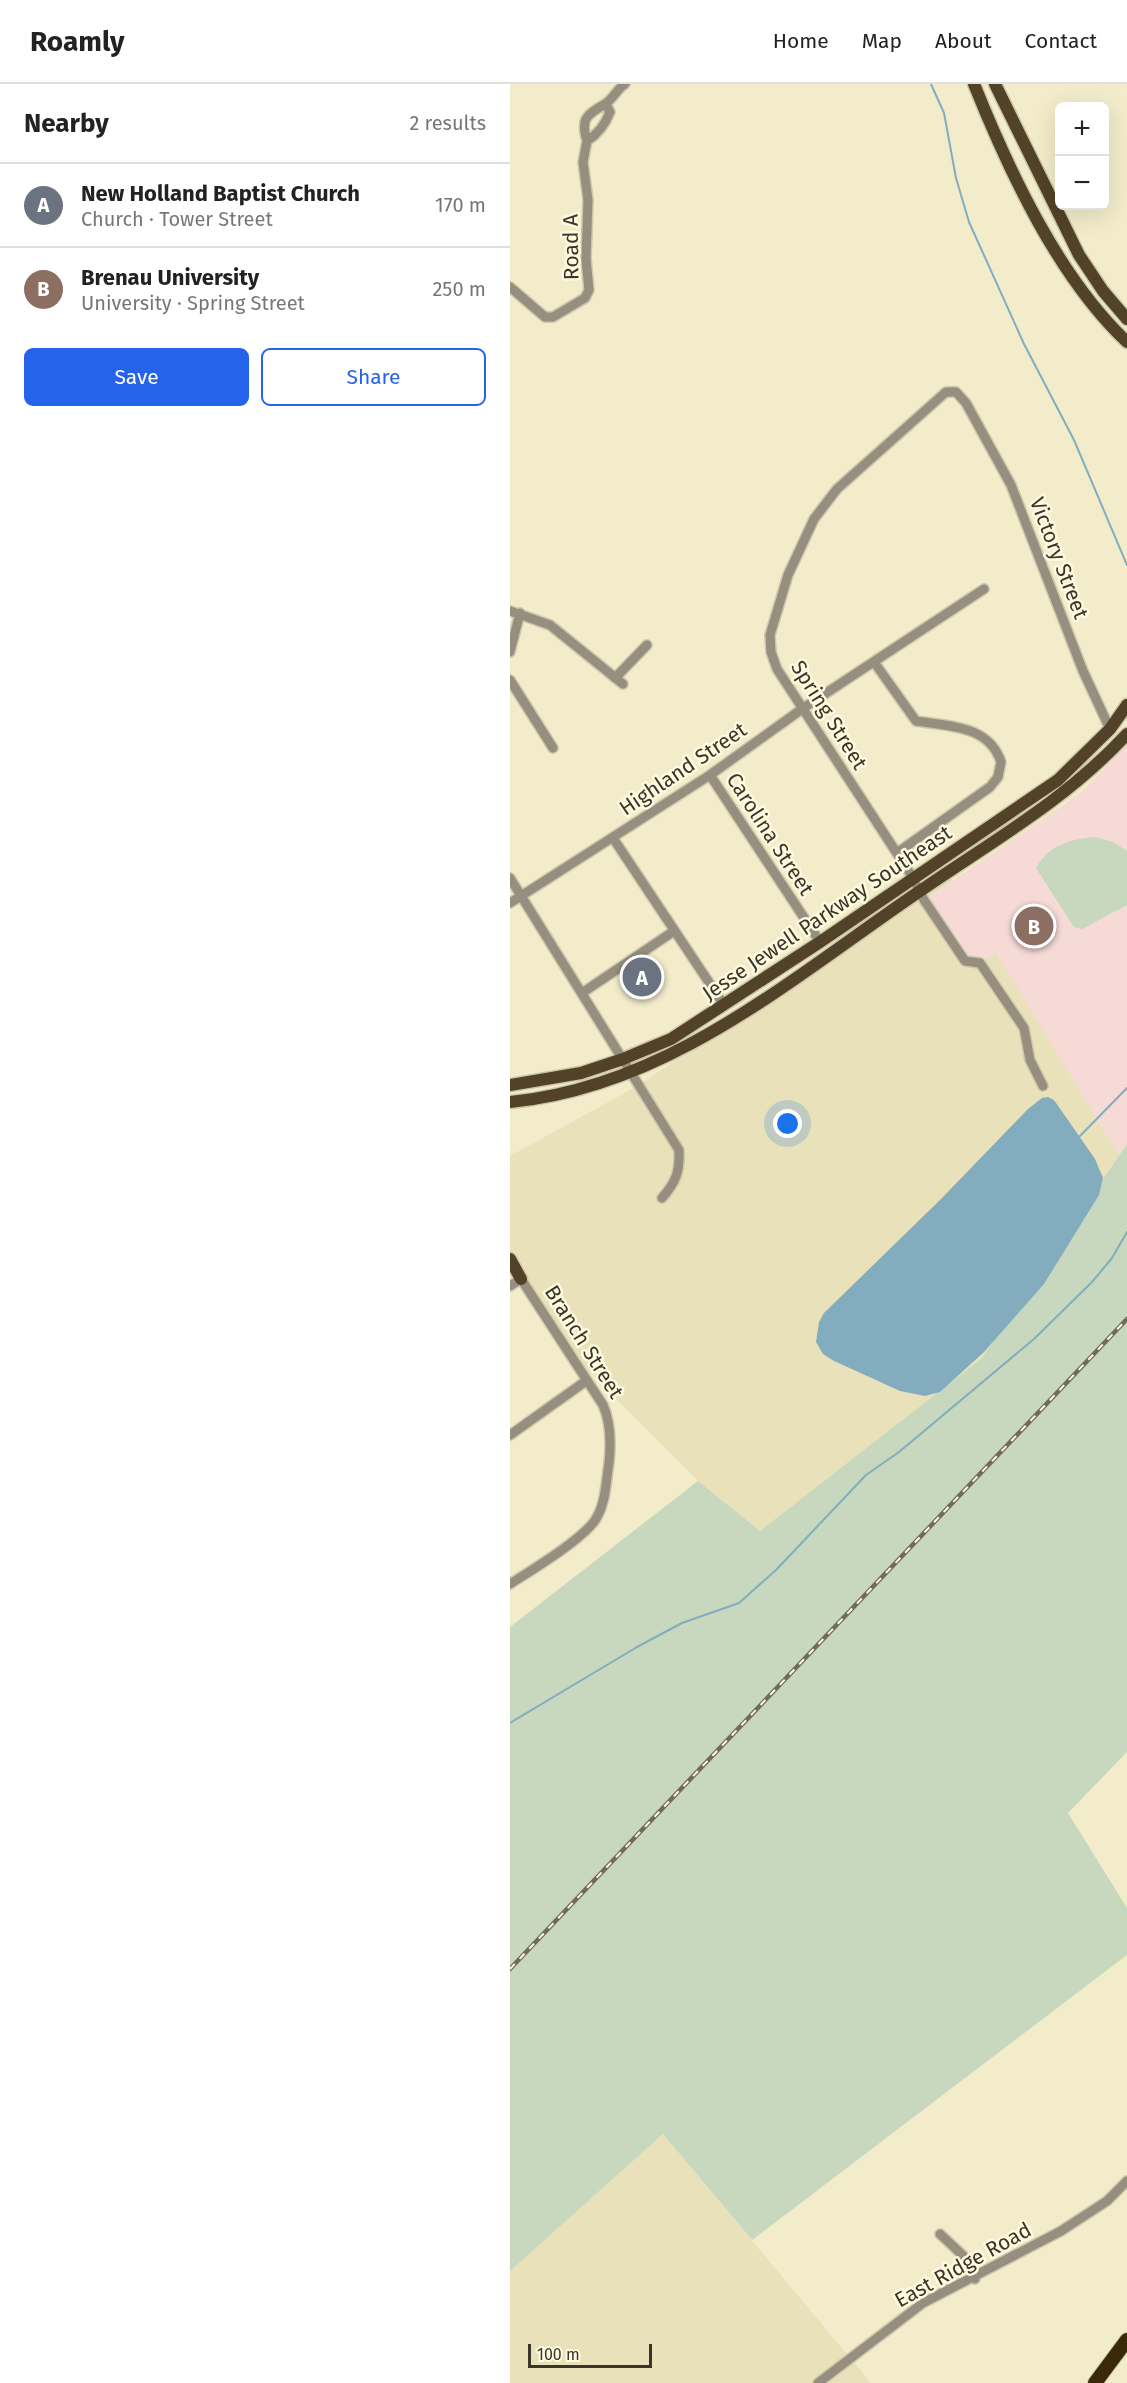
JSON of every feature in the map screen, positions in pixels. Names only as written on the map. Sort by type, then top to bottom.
[{"type":"highway","points":[[1095,2383],[1127,2340]]},
{"type":"main road","points":[[974,84],[987,116],[1051,246],[1090,301],[1127,342]]},
{"type":"main road","points":[[995,84],[1079,255],[1127,319]]},
{"type":"main road","name":"Jesse Jewell Parkway Southeast","points":[[511,1084],[580,1073],[623,1059],[671,1039],[820,942],[1058,780],[1110,729],[1127,705]]},
{"type":"main road","name":"Jesse Jewell Parkway Southeast","points":[[510,1102],[592,1086],[631,1073],[683,1050],[744,1013],[920,891],[1005,837],[1071,788],[1127,734]]},
{"type":"main road","name":"Branch Street","points":[[510,1259],[521,1279]]},
{"type":"street","name":"Road A","points":[[510,287],[545,317],[553,317],[585,298],[589,290],[586,260],[588,200],[583,162],[587,141],[583,129],[586,118],[595,108],[606,104],[625,84]]},
{"type":"street","points":[[587,141],[597,134],[607,120],[610,112],[606,104]]},
{"type":"street","name":"Spring Street","points":[[966,404],[956,392],[946,392],[837,489],[814,519],[788,575],[770,635],[771,652],[777,669],[802,709],[965,961],[980,963],[1024,1028],[1030,1060],[1043,1086]]},
{"type":"street","name":"Victory Street","points":[[966,404],[1011,485],[1083,671],[1110,729]]},
{"type":"street","name":"Highland Street","points":[[510,903],[711,775],[802,709],[984,589]]},
{"type":"street","points":[[510,652],[515,612],[550,625],[619,681],[647,645]]},
{"type":"street","points":[[874,662],[905,710],[916,721],[962,727],[974,732],[993,747],[1001,762],[998,777],[990,787],[897,853]]},
{"type":"street","points":[[510,680],[553,748]]},
{"type":"street","name":"Carolina Street","points":[[711,775],[820,942]]},
{"type":"street","points":[[613,838],[724,1005]]},
{"type":"street","points":[[510,878],[679,1150],[680,1167],[676,1182],[662,1198]]},
{"type":"street","points":[[582,993],[674,931]]},
{"type":"street","points":[[510,1286],[521,1279]]},
{"type":"street","name":"Branch Street","points":[[510,1584],[555,1554],[597,1518],[604,1498],[610,1452],[609,1418],[521,1279]]},
{"type":"street","points":[[510,1435],[586,1381]]},
{"type":"street","name":"East Ridge Road","points":[[818,2383],[923,2304],[975,2279],[1061,2232],[1107,2201],[1127,2181]]},
{"type":"street","points":[[940,2234],[971,2263],[975,2279]]},
{"type":"shaded area","points":[[1127,745],[1127,1144],[1120,1157],[996,953],[980,963],[965,961],[924,900],[1081,793]]},
{"type":"shaded area","points":[[946,870],[1120,1157],[982,1358],[760,1532],[698,1481],[564,1346],[510,1266],[510,1156],[641,1084]]},
{"type":"shaded area","points":[[663,2134],[871,2383],[510,2383],[510,2271]]},
{"type":"green space","points":[[1095,837],[1113,842],[1127,851],[1127,905],[1082,929],[1074,927],[1036,868],[1047,854],[1061,845],[1077,839]]},
{"type":"green space","points":[[1127,1144],[1127,1752],[1068,1813],[1127,1908],[1127,1955],[752,2240],[663,2134],[510,2271],[510,1627],[698,1481],[760,1531],[982,1358]]},
{"type":"water","points":[[1048,1097],[1054,1100],[1095,1159],[1103,1178],[1099,1195],[1044,1284],[984,1352],[940,1392],[925,1396],[900,1391],[823,1354],[816,1342],[819,1322],[824,1313],[941,1199],[1028,1109],[1042,1098]]},
{"type":"waterway","points":[[931,84],[944,113],[956,178],[969,222],[1024,344],[1074,440],[1127,565]]},
{"type":"waterway","points":[[1079,1137],[1127,1088]]},
{"type":"waterway","points":[[510,1723],[637,1647],[682,1623],[739,1603],[776,1570],[866,1475],[899,1452],[1034,1339],[1092,1282],[1112,1258],[1127,1232]]},
{"type":"railway","points":[[510,1969],[1127,1319]]},
{"type":"place","name":"Brenau University","points":[[1034,926]]},
{"type":"place","name":"New Holland Baptist Church","points":[[642,977]]}]
